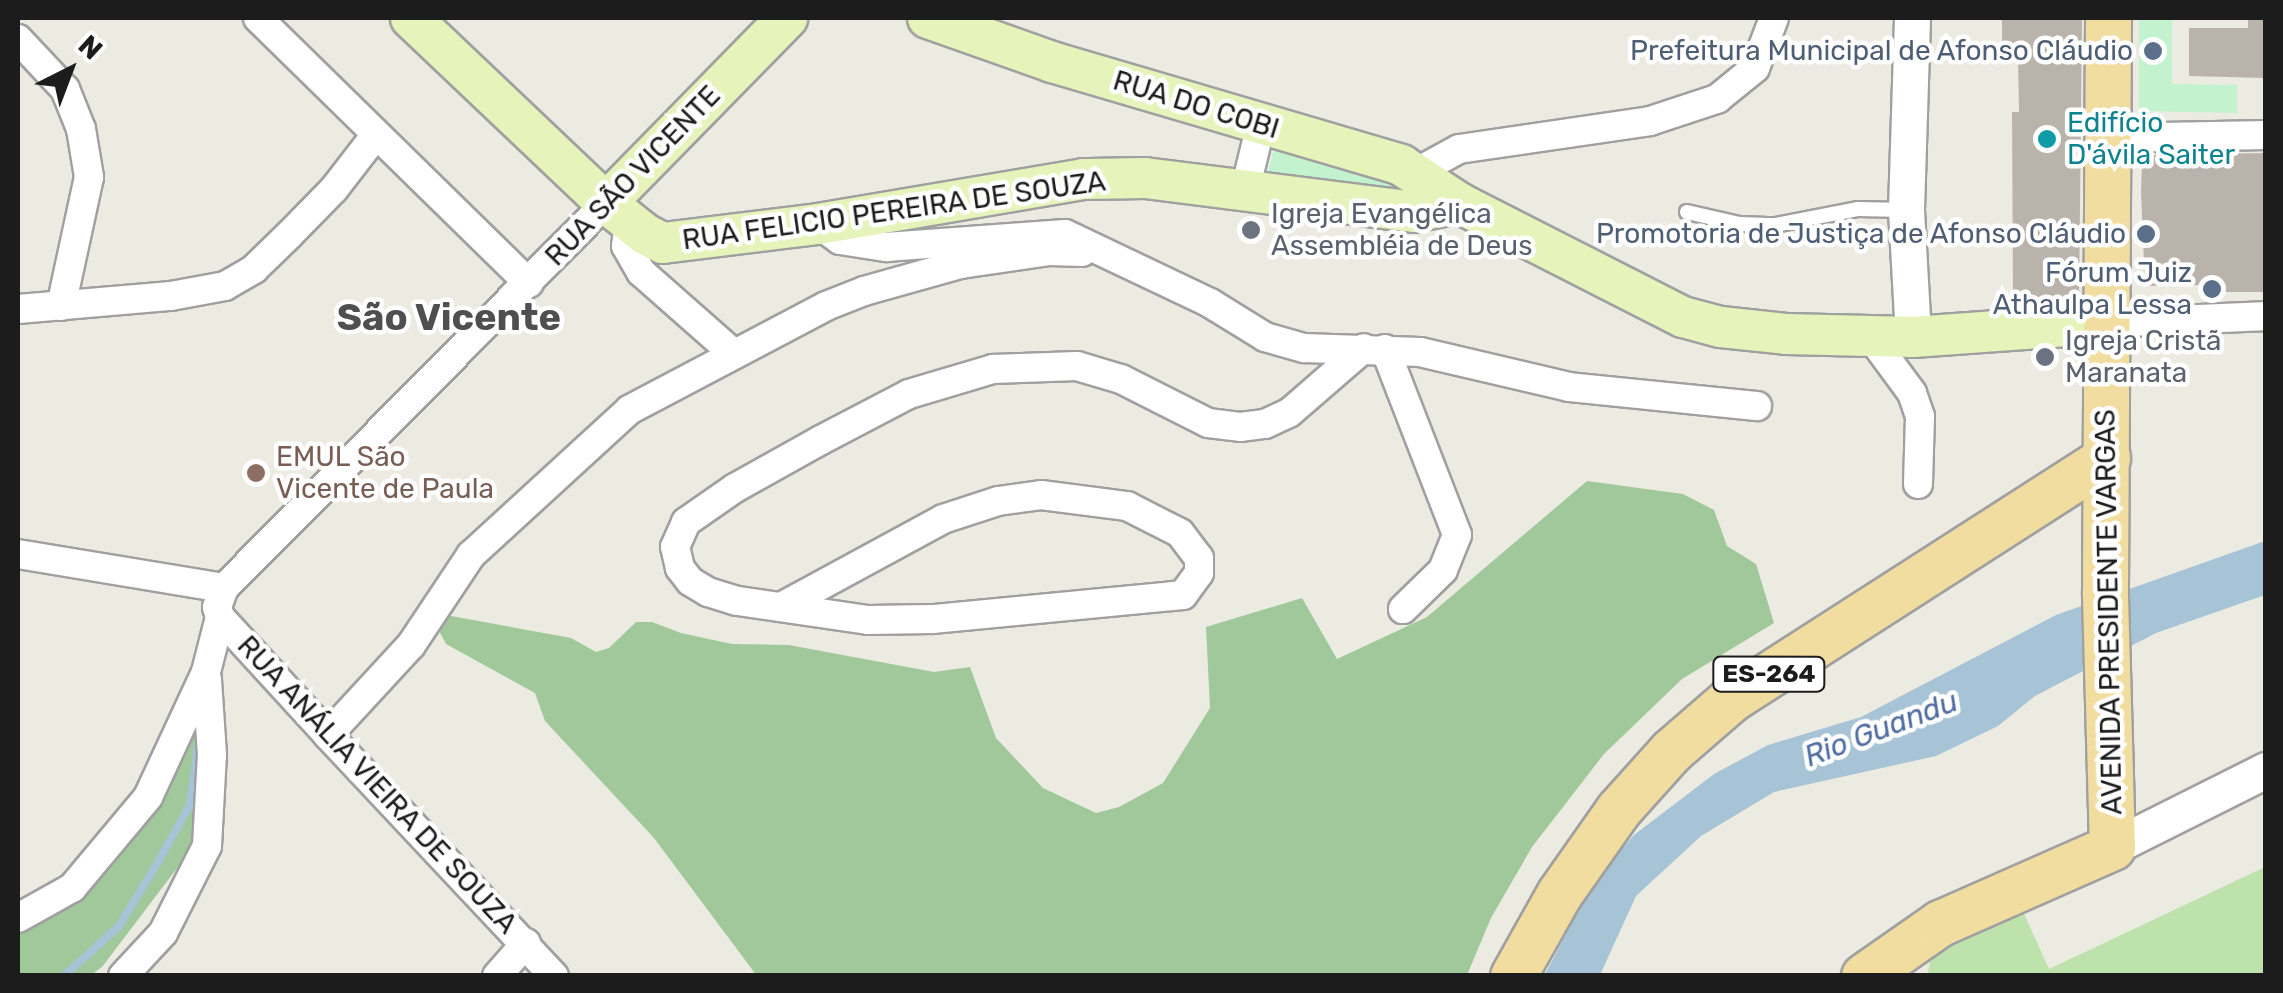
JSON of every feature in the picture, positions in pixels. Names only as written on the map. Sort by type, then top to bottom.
[{"type":"main road","name":"RUA FELICIO PEREIRA DE SOUZA","points":[[411,18],[617,212],[654,239],[674,244],[1083,179],[1146,178],[1244,194],[1414,212],[1459,203]]},
{"type":"main road","name":"RUA SÃO VICENTE","points":[[617,212],[787,18]]},
{"type":"main road","name":"RUA DO COBI","points":[[928,18],[1052,62],[1378,157],[1415,173],[1459,203]]},
{"type":"main road","name":"AVENIDA PRESIDENTE VARGAS","points":[[2108,18],[2106,592],[2112,847]]},
{"type":"main road","points":[[1459,203],[1682,317],[1753,332],[1913,336],[2108,323]]},
{"type":"main road","name":"ES-264","points":[[1513,976],[1568,880],[1618,810],[1671,751],[1731,699],[2107,458]]},
{"type":"main road","points":[[1864,976],[1940,923],[2112,847]]},
{"type":"street","points":[[258,18],[529,283]]},
{"type":"street","points":[[1415,173],[1459,148],[1688,111],[1717,99],[1755,68],[1774,18]]},
{"type":"street","points":[[1912,18],[1906,210],[1913,336]]},
{"type":"street","points":[[18,39],[65,88],[80,129],[89,176],[61,306]]},
{"type":"street","points":[[1244,194],[1261,124]]},
{"type":"street","points":[[18,309],[225,286],[254,269],[334,190],[375,136]]},
{"type":"street","points":[[2108,138],[2266,136]]},
{"type":"street","name":"RUA SÃO VICENTE","points":[[224,588],[529,283],[617,212]]},
{"type":"street","name":"RUA FELICIO PEREIRA DE SOUZA","points":[[617,212],[626,246],[642,272],[734,354]]},
{"type":"street","points":[[818,224],[840,240],[862,246],[930,247],[1052,232],[1074,238],[1099,254],[1196,296],[1265,337],[1304,348],[1420,352],[1569,387],[1757,406]]},
{"type":"street","points":[[328,735],[411,645],[450,581],[514,511],[618,418],[826,306],[901,280],[1050,251],[1099,254]]},
{"type":"street","points":[[2108,323],[2266,316]]},
{"type":"street","points":[[1870,336],[1912,393],[1920,416],[1918,484]]},
{"type":"street","points":[[782,607],[942,519],[998,501],[1041,495],[1127,506],[1180,533],[1197,552],[1200,573],[1193,586],[1173,600],[932,619],[868,620],[737,601],[690,581],[676,557],[679,530],[735,488],[909,394],[993,369],[1077,366],[1121,379],[1208,423],[1240,427],[1265,424],[1289,413],[1374,349]]},
{"type":"street","points":[[1374,349],[1458,535],[1443,570],[1403,610]]},
{"type":"street","points":[[18,554],[224,588]]},
{"type":"street","name":"RUA ANÁLIA VIEIRA DE SOUZA","points":[[224,588],[217,607],[220,616],[554,976]]},
{"type":"street","points":[[18,918],[72,888],[124,830],[163,767],[206,672],[220,616]]},
{"type":"street","points":[[123,976],[162,932],[207,846],[212,755],[206,672]]},
{"type":"street","points":[[2112,847],[2266,770]]},
{"type":"street","points":[[497,976],[526,943]]},
{"type":"lane","points":[[1687,212],[1740,224],[1775,224],[1858,209],[1906,210]]},
{"type":"green space","points":[[2139,18],[2172,18],[2172,84],[2237,85],[2237,113],[2139,111]]},
{"type":"green space","points":[[1277,140],[1336,154],[1420,195],[1267,175]]},
{"type":"green space","points":[[1587,481],[1683,494],[1714,510],[1727,546],[1756,564],[1774,623],[1682,679],[1604,754],[1532,847],[1491,918],[1467,975],[757,976],[654,838],[545,721],[535,693],[446,644],[429,612],[571,638],[596,652],[609,648],[636,622],[652,622],[732,644],[789,645],[934,672],[970,667],[996,738],[1043,788],[1096,813],[1119,807],[1163,783],[1210,708],[1206,627],[1302,598],[1337,659],[1427,617]]},
{"type":"green space","points":[[186,706],[210,707],[228,746],[222,809],[102,967],[91,975],[18,975],[18,927],[72,900]]},
{"type":"green space","points":[[2265,867],[2265,975],[1927,976],[1932,954],[2016,896],[2049,969]]},
{"type":"water","name":"Rio Guandu","points":[[2265,541],[2265,595],[2156,633],[2035,696],[1998,726],[1936,756],[1774,792],[1701,836],[1636,896],[1600,975],[1544,976],[1595,879],[1634,835],[1714,774],[1768,745],[1861,717],[2056,615]]},
{"type":"building","points":[[2002,18],[2082,18],[2079,301],[2013,305],[2012,112],[2019,112],[2018,56],[2002,56]]},
{"type":"building","points":[[2248,18],[2266,19],[2266,78],[2189,76],[2189,28],[2248,28]]},
{"type":"building","points":[[2266,153],[2266,292],[2200,292],[2201,285],[2145,286],[2141,192],[2142,164],[2147,155]]},
{"type":"waterway","points":[[64,976],[119,926],[158,862],[190,805],[198,745]]},
{"type":"place","name":"Prefeitura Municipal de Afonso Cláudio","points":[[2153,51]]},
{"type":"place","name":"Edifício D'ávila Saiter","points":[[2047,139]]},
{"type":"place","name":"Igreja Evangélica Assembléia de Deus","points":[[1251,230]]},
{"type":"place","name":"Promotoria de Justiça de Afonso Cláudio","points":[[2146,234]]},
{"type":"place","name":"Fórum Juiz Athaulpa Lessa","points":[[2212,289]]},
{"type":"place","name":"Igreja Cristã Maranata","points":[[2045,357]]},
{"type":"place","name":"EMUL São Vicente de Paula","points":[[256,473]]},
{"type":"district","name":"São Vicente","points":[[449,318]]}]
